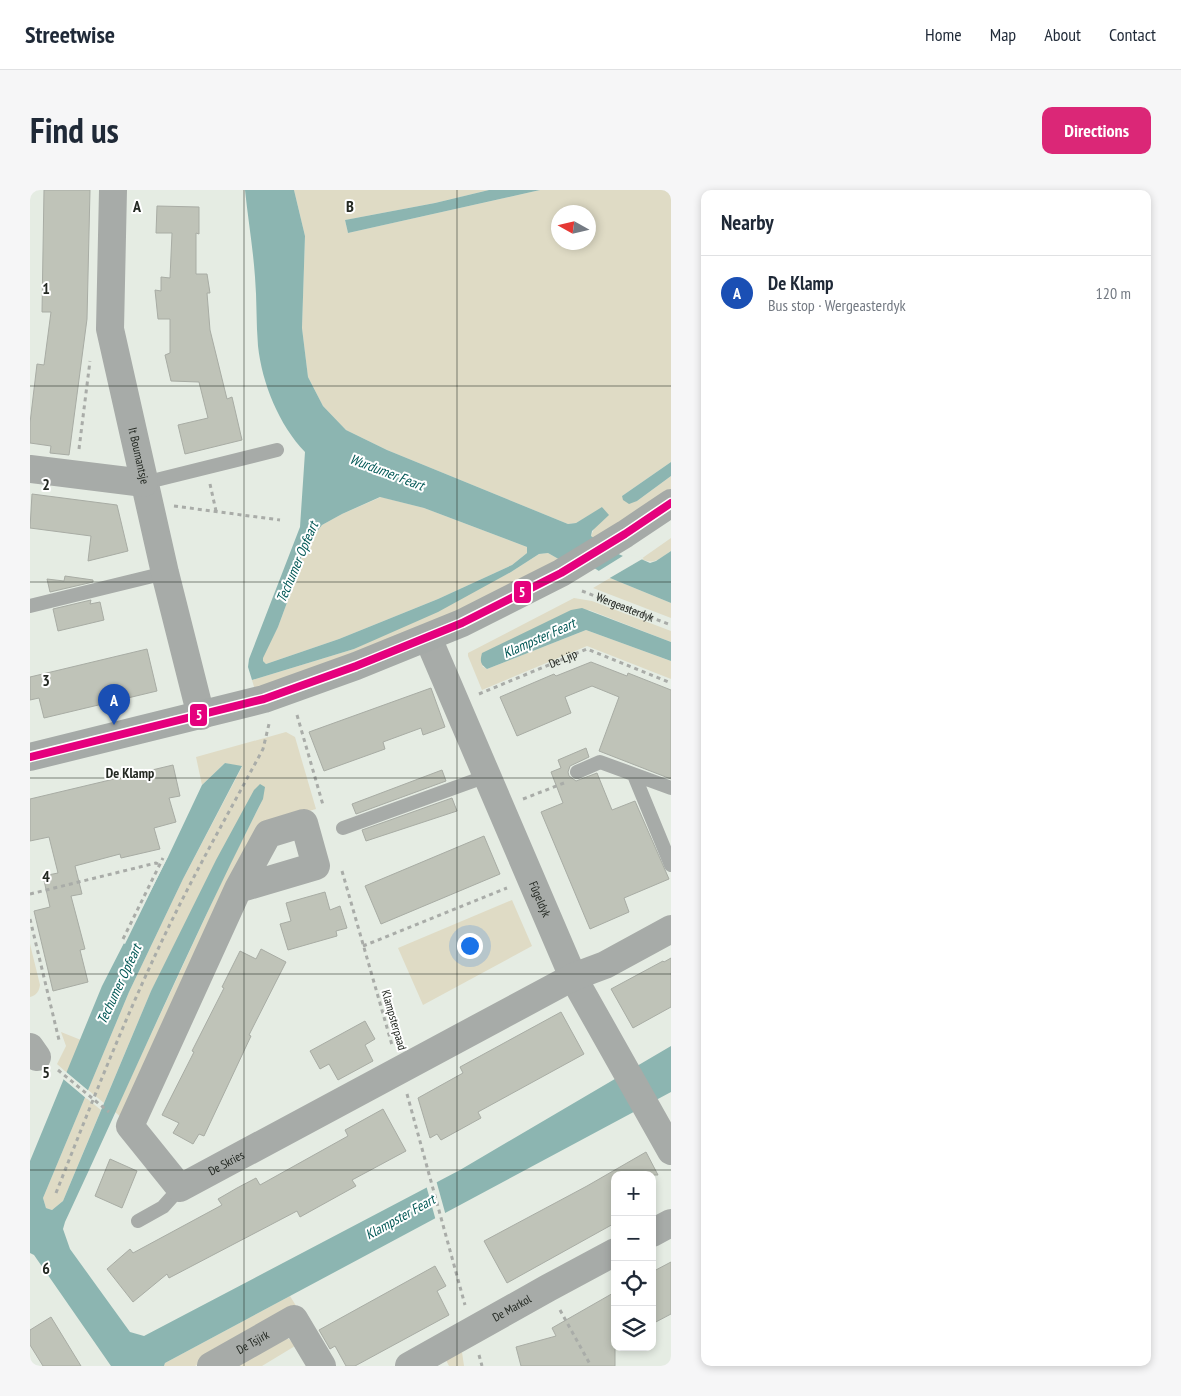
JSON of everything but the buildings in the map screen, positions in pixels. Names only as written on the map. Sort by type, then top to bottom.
[{"type":"street","name":"It Boumantsje","points":[[112,190],[110,328],[165,574],[201,716]]},
{"type":"street","points":[[30,469],[75,474],[147,493]]},
{"type":"street","points":[[30,757],[264,699],[356,666],[570,582],[625,534],[671,503]]},
{"type":"street","name":"Fûgeldyk","points":[[428,638],[573,977],[671,1151]]},
{"type":"street","points":[[180,1188],[130,1126],[238,889]]},
{"type":"street","points":[[573,977],[605,965],[671,929]]},
{"type":"street","name":"De Skries","points":[[180,1188],[573,977]]},
{"type":"street","points":[[656,1231],[671,1223]]},
{"type":"street","name":"De Markol","points":[[409,1366],[611,1254]]},
{"type":"street","name":"De Tsjirk","points":[[211,1366],[294,1319],[322,1366]]},
{"type":"lane","points":[[147,493],[207,468],[277,450]]},
{"type":"lane","points":[[30,606],[165,574]]},
{"type":"lane","points":[[577,772],[600,762],[671,788]]},
{"type":"lane","points":[[634,775],[671,865]]},
{"type":"lane","points":[[343,828],[487,776]]},
{"type":"lane","points":[[138,1221],[163,1207],[180,1188]]},
{"type":"path","points":[[75,474],[90,360]]},
{"type":"path","points":[[207,468],[216,511]]},
{"type":"path","points":[[147,493],[216,511],[280,520]]},
{"type":"path","name":"Wergeasterdyk","points":[[570,582],[671,625]]},
{"type":"path","name":"De Ljip","points":[[456,704],[587,650],[671,683]]},
{"type":"path","points":[[297,714],[324,808]]},
{"type":"path","points":[[56,1193],[138,993],[177,910],[263,749],[269,723]]},
{"type":"path","points":[[501,808],[572,779],[577,772]]},
{"type":"path","points":[[123,939],[163,858]]},
{"type":"path","points":[[30,894],[156,863],[160,865]]},
{"type":"path","name":"Klampsterpaad","points":[[342,870],[400,1070],[472,1331]]},
{"type":"path","points":[[363,946],[531,878]]},
{"type":"path","points":[[30,920],[59,1040],[41,1057],[114,1116]]},
{"type":"path","points":[[560,1310],[591,1366]]},
{"type":"shaded area","points":[[294,190],[489,190],[435,203],[345,220],[348,233],[540,190],[671,190],[671,462],[622,496],[637,501],[671,476],[671,490],[597,541],[591,536],[603,507],[576,523],[568,524],[387,450],[346,430],[323,406],[308,377],[302,328],[305,236]]},
{"type":"shaded area","points":[[381,497],[424,508],[527,547],[527,553],[512,565],[438,599],[339,639],[266,664],[262,658],[278,627],[295,581],[301,558],[309,542],[322,525]]},
{"type":"shaded area","points":[[671,538],[671,551],[657,560],[646,561],[641,559]]},
{"type":"shaded area","points":[[548,553],[562,561],[456,614],[255,690],[252,680],[354,649],[511,572],[539,554]]},
{"type":"shaded area","points":[[610,578],[671,603],[671,618],[593,588]]},
{"type":"shaded area","points":[[574,598],[592,601],[671,631],[671,642],[589,610],[482,666],[487,669],[586,630],[671,661],[671,679],[587,646],[482,690],[468,653]]},
{"type":"shaded area","points":[[286,732],[295,737],[316,809],[271,822],[122,1118],[115,1112],[228,868],[263,799],[151,991],[104,1103],[88,1090],[129,992],[183,879],[242,767],[225,763],[202,785],[196,757]]},
{"type":"shaded area","points":[[512,900],[532,946],[423,1005],[398,948]]},
{"type":"shaded area","points":[[30,944],[40,985],[37,992],[30,997]]},
{"type":"shaded area","points":[[61,1032],[81,1040],[67,1073],[57,1064],[66,1046]]},
{"type":"shaded area","points":[[85,1097],[101,1110],[63,1201],[52,1210],[46,1208],[43,1198]]},
{"type":"shaded area","points":[[290,1296],[298,1309],[195,1366],[164,1366],[165,1363]]},
{"type":"shaded area","points":[[284,1338],[289,1339],[295,1346],[262,1366],[226,1366]]},
{"type":"shaded area","points":[[462,1352],[464,1366],[449,1366],[446,1360]]},
{"type":"water","points":[[245,190],[294,190],[305,236],[302,328],[308,377],[323,406],[346,430],[387,450],[568,524],[576,523],[602,507],[609,515],[592,531],[591,536],[614,552],[650,563],[671,551],[671,603],[610,578],[591,566],[562,561],[548,553],[539,554],[511,572],[438,612],[354,649],[252,680],[248,667],[249,659],[300,527],[305,452],[287,429],[273,403],[263,374],[258,346],[256,286]],"holes":[[[380,497],[424,508],[527,547],[527,553],[512,565],[438,599],[339,639],[266,664],[263,661],[295,581],[301,558],[309,542],[322,525]]]},
{"type":"water","points":[[489,190],[540,190],[348,233],[345,220],[435,203]]},
{"type":"water","points":[[671,462],[671,476],[637,501],[629,504],[623,500],[622,496]]},
{"type":"water","name":"Klampster Feart","points":[[582,608],[671,642],[671,661],[586,630],[487,669],[482,664],[482,653],[571,610]]},
{"type":"water","points":[[225,763],[242,766],[183,879],[129,992],[43,1198],[46,1208],[52,1210],[63,1201],[151,991],[216,860],[254,790],[260,784],[265,787],[263,799],[187,957],[63,1229],[70,1249],[130,1332],[144,1336],[460,1170],[671,1046],[671,1092],[165,1363],[164,1366],[111,1366],[34,1255],[30,1253],[30,1161],[102,986],[168,857],[202,785]]},
{"type":"pier","points":[[626,554],[644,558],[608,579],[597,572]]},
{"type":"pier","points":[[165,855],[168,856],[125,944],[121,942],[124,941]]},
{"type":"pier","points":[[65,1071],[90,1092],[87,1099],[62,1078]]},
{"type":"pier","points":[[436,1180],[446,1216],[436,1221],[426,1185]]},
{"type":"transit line","name":"5","points":[[30,757],[264,699],[356,666],[462,623],[561,573],[671,503]]},
{"type":"place","name":"De Klamp","points":[[114,725]]},
{"type":"district","name":"De Klamp","points":[[130,773]]},
{"type":"water label","name":"Wurdumer Feart","points":[[387,472]]},
{"type":"water label","name":"Techumer Opfeart","points":[[297,562]]},
{"type":"water label","name":"Techumer Opfeart","points":[[119,984]]}]
